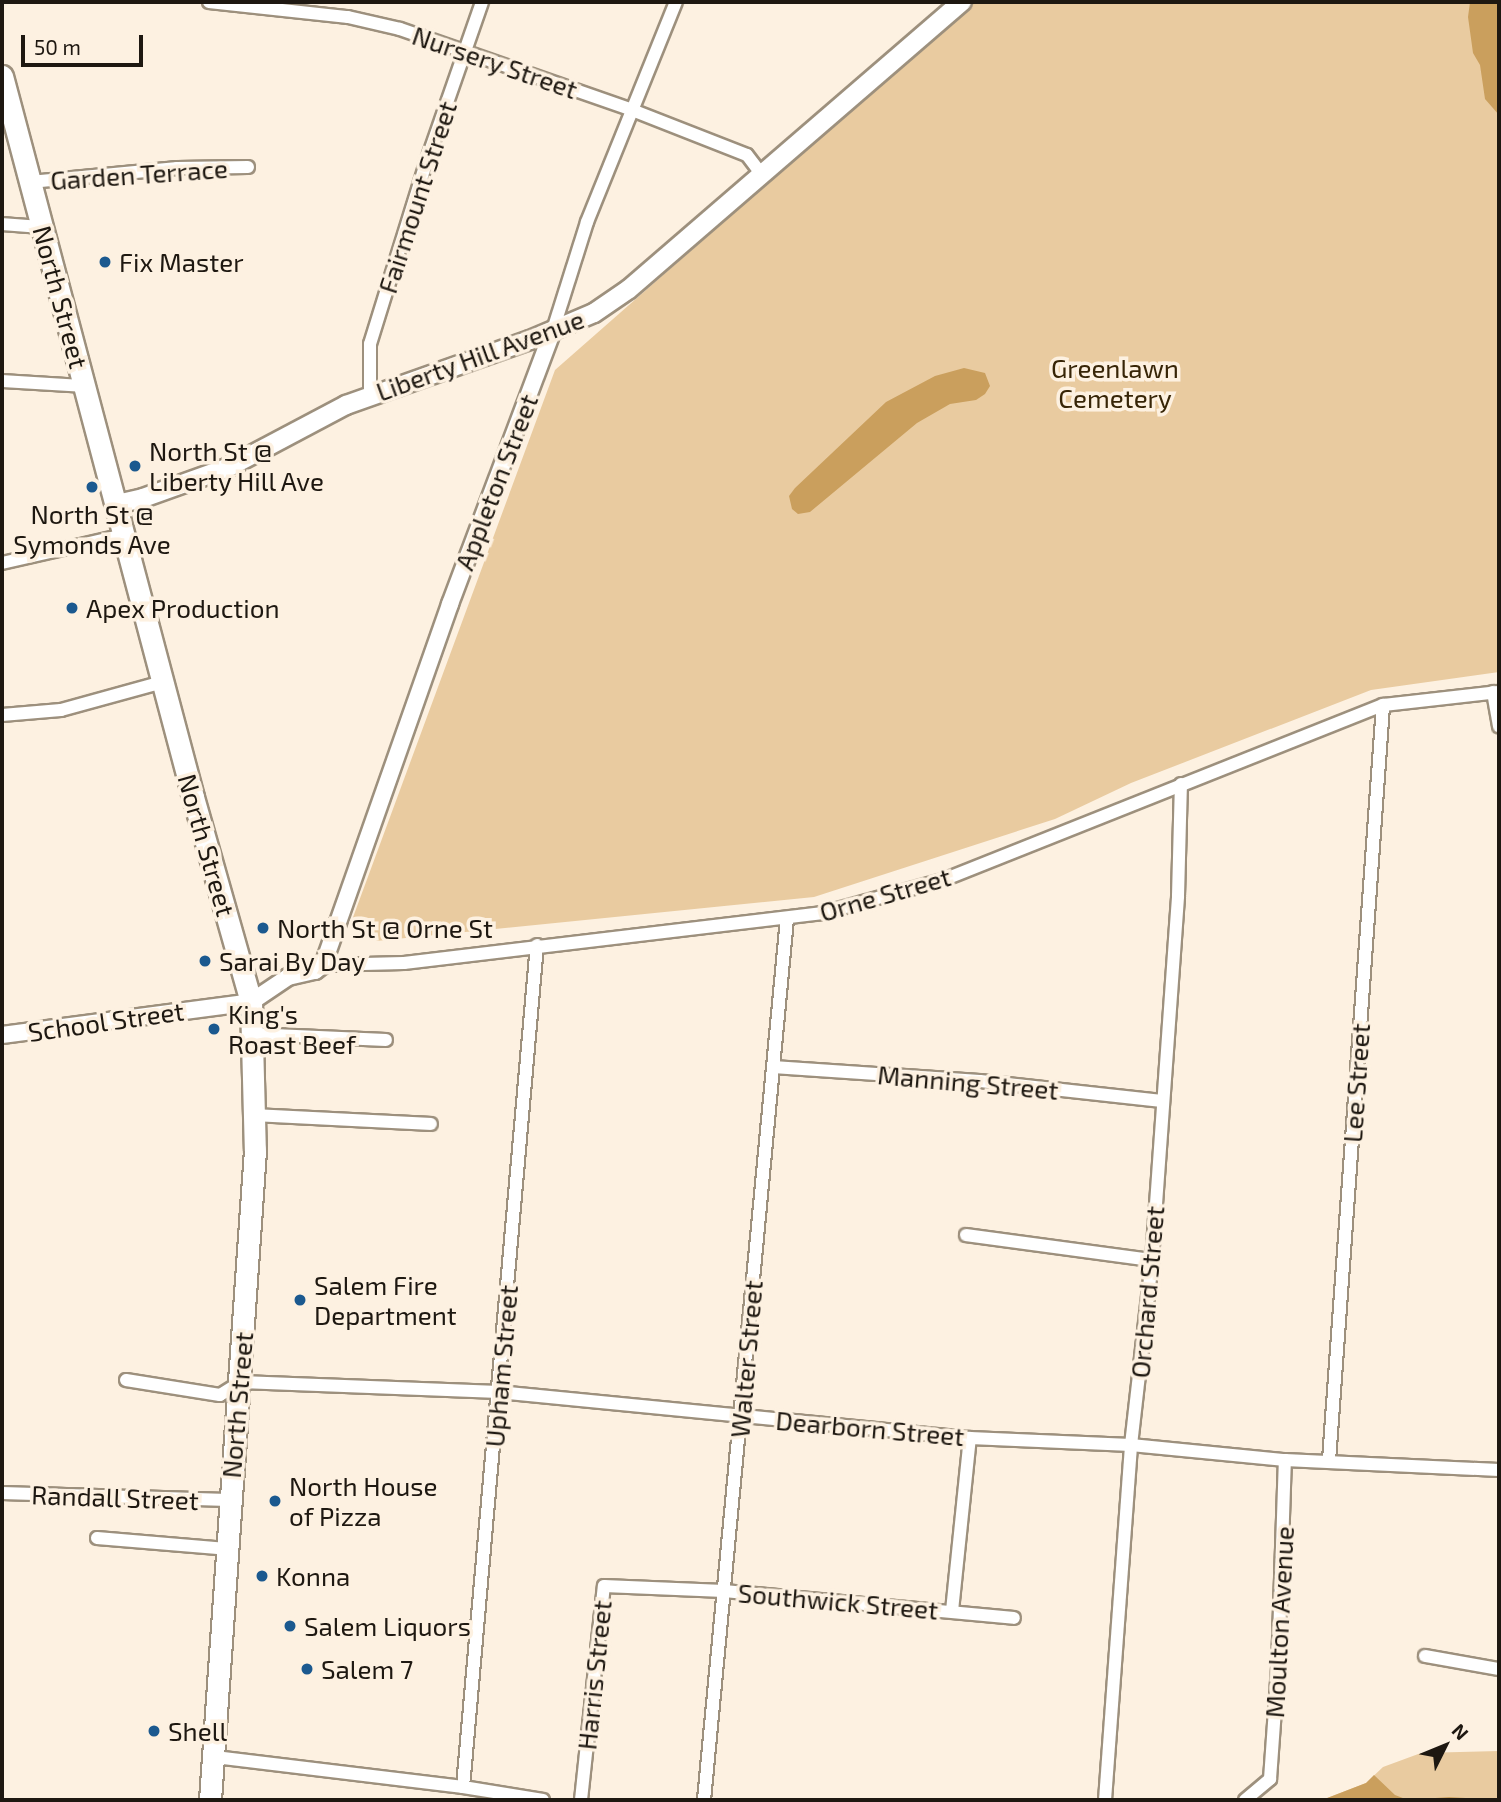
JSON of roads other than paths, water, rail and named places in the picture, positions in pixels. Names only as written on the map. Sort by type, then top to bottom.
[{"type":"highway","name":"North Street","points":[[2,76],[251,1002],[255,1150],[210,1800]]},
{"type":"main road","name":"Liberty Hill Avenue","points":[[117,504],[227,468],[346,405],[594,313],[629,289],[962,2]]},
{"type":"street","name":"Nursery Street","points":[[209,2],[293,6],[400,29],[632,110],[747,155],[762,175]]},
{"type":"street","name":"Fairmount Street","points":[[370,396],[370,344],[482,2]]},
{"type":"street","name":"Appleton Street","points":[[323,965],[450,604],[553,330],[587,222],[676,2]]},
{"type":"street","name":"Garden Terrace","points":[[30,182],[177,169],[248,167]]},
{"type":"street","points":[[2,224],[42,227]]},
{"type":"street","points":[[2,381],[85,386]]},
{"type":"street","points":[[2,563],[124,535]]},
{"type":"street","points":[[2,715],[61,710],[163,682]]},
{"type":"street","points":[[1496,692],[1499,726]]},
{"type":"street","name":"Orne Street","points":[[251,1002],[288,977],[315,971],[323,965],[404,963],[537,945],[787,918],[861,904],[943,880],[1181,783],[1383,705],[1496,692]]},
{"type":"street","name":"Lee Street","points":[[1329,1461],[1383,705]]},
{"type":"street","name":"Orchard Street","points":[[1105,1800],[1131,1445],[1152,1260],[1178,896],[1181,783]]},
{"type":"street","name":"Walter Street","points":[[704,1800],[787,918]]},
{"type":"street","name":"Upham Street","points":[[463,1787],[537,945]]},
{"type":"street","name":"School Street","points":[[2,1035],[251,1002]]},
{"type":"street","points":[[251,1034],[386,1040]]},
{"type":"street","name":"Manning Street","points":[[773,1067],[980,1081],[1162,1101]]},
{"type":"street","points":[[254,1115],[431,1124]]},
{"type":"street","points":[[966,1235],[1152,1260]]},
{"type":"street","points":[[126,1380],[220,1395],[241,1382]]},
{"type":"street","name":"Dearborn Street","points":[[241,1382],[499,1392],[970,1438],[1131,1445],[1285,1460],[1499,1470]]},
{"type":"street","name":"Southwick Street","points":[[953,1611],[970,1438]]},
{"type":"street","name":"Moulton Avenue","points":[[1245,1800],[1270,1779],[1277,1681],[1285,1460]]},
{"type":"street","name":"Randall Street","points":[[2,1493],[229,1500]]},
{"type":"street","points":[[97,1538],[227,1549]]},
{"type":"street","name":"Harris Street","points":[[581,1800],[604,1586],[724,1591]]},
{"type":"street","name":"Southwick Street","points":[[724,1591],[1014,1618]]},
{"type":"street","points":[[1425,1656],[1499,1669]]},
{"type":"street","points":[[215,1757],[463,1787],[544,1800]]},
{"type":"place","name":"Fix Master","points":[[105,262]]},
{"type":"place","name":"North St @ Liberty Hill Ave","points":[[135,466]]},
{"type":"place","name":"North St @ Symonds Ave","points":[[92,487]]},
{"type":"place","name":"Apex Production","points":[[72,608]]},
{"type":"place","name":"North St @ Orne St","points":[[263,928]]},
{"type":"place","name":"Sarai By Day","points":[[205,961]]},
{"type":"place","name":"King's Roast Beef","points":[[214,1029]]},
{"type":"place","name":"Salem Fire Department","points":[[300,1300]]},
{"type":"place","name":"North House of Pizza","points":[[275,1501]]},
{"type":"place","name":"Konna","points":[[262,1576]]},
{"type":"place","name":"Salem Liquors","points":[[290,1626]]},
{"type":"place","name":"Salem 7","points":[[307,1669]]},
{"type":"place","name":"Shell","points":[[154,1731]]},
{"type":"park label","name":"Greenlawn Cemetery","points":[[1115,383]]}]
